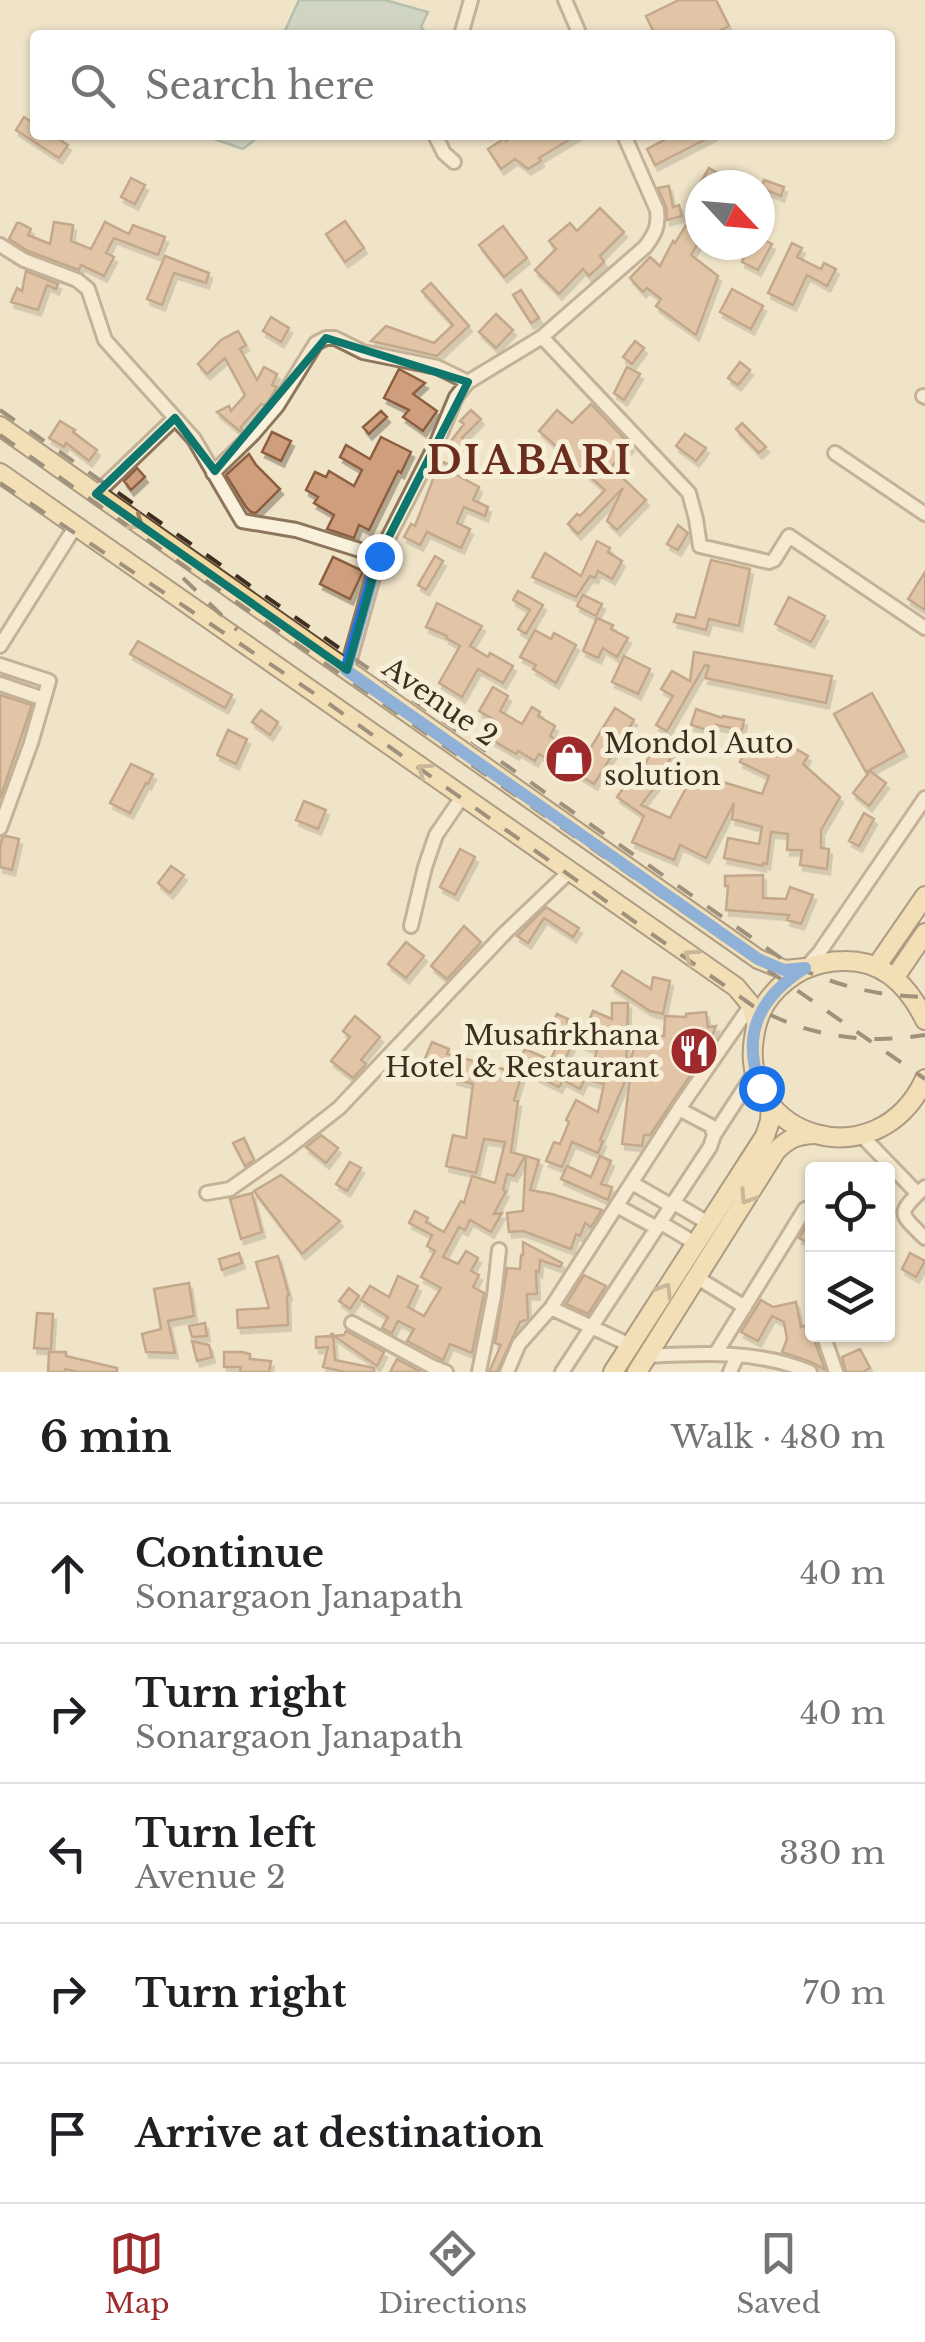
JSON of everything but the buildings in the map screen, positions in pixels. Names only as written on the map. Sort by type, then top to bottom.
[{"type":"main road","name":"Avenue 2","points":[[0,426],[758,959],[784,970],[805,968]]},
{"type":"main road","points":[[0,473],[736,988],[754,1014],[752,1047],[761,1088],[790,1122],[813,1134]]},
{"type":"main road","points":[[876,967],[925,896]]},
{"type":"main road","points":[[895,978],[925,933]]},
{"type":"main road","points":[[754,1014],[784,981],[805,968],[828,961],[853,960],[895,978],[915,998],[925,1020]]},
{"type":"main road","points":[[642,1364],[776,1151],[797,1135],[862,1136],[883,1128],[902,1114],[925,1078]]},
{"type":"main road","points":[[613,1372],[765,1136],[771,1104]]},
{"type":"street","points":[[463,30],[472,0]]},
{"type":"street","points":[[564,0],[578,30]]},
{"type":"street","points":[[438,140],[454,162]]},
{"type":"street","points":[[346,670],[379,556],[456,397],[468,382],[542,337],[655,234],[656,210],[626,140]]},
{"type":"street","points":[[0,245],[24,260],[77,280],[88,290],[104,340],[194,438],[242,521],[296,530],[379,556]]},
{"type":"street","points":[[542,337],[689,493],[700,546],[769,562],[789,536],[925,628]]},
{"type":"street","points":[[212,473],[254,434],[316,344],[326,338],[336,338],[363,352],[437,367],[468,382]]},
{"type":"street","points":[[96,494],[175,418]]},
{"type":"street","points":[[835,453],[925,514]]},
{"type":"street","points":[[0,646],[75,527]]},
{"type":"street","points":[[0,665],[49,681],[0,828]]},
{"type":"street","points":[[0,684],[44,699]]},
{"type":"street","points":[[411,926],[436,835],[462,797]]},
{"type":"street","points":[[805,968],[925,798]]},
{"type":"street","points":[[207,1193],[230,1188],[339,1108],[570,870]]},
{"type":"street","points":[[507,1372],[519,1344],[551,1308],[680,1109],[754,1014]]},
{"type":"street","points":[[562,1372],[755,1072]]},
{"type":"street","points":[[680,1109],[711,1126],[714,1135]]},
{"type":"street","points":[[862,1136],[921,1191],[903,1212],[904,1218],[925,1238]]},
{"type":"street","points":[[632,1183],[708,1222]]},
{"type":"street","points":[[617,1206],[694,1243]]},
{"type":"street","points":[[716,1354],[805,1211]]},
{"type":"street","points":[[479,1372],[499,1250]]},
{"type":"street","points":[[696,1278],[745,1307]]},
{"type":"street","points":[[551,1308],[630,1345]]},
{"type":"street","points":[[352,1323],[446,1372]]},
{"type":"street","points":[[826,1342],[836,1372]]},
{"type":"street","points":[[642,1364],[716,1354],[782,1361],[810,1372]]},
{"type":"street","points":[[730,1372],[737,1356]]},
{"type":"highlighted area","points":[[326,338],[468,382],[379,556],[347,670],[96,494],[175,418],[215,471]]},
{"type":"water","points":[[299,0],[385,0],[428,12],[421,27],[424,30],[285,30]]},
{"type":"water","points":[[217,140],[255,140],[243,149]]},
{"type":"railway","points":[[0,410],[788,963],[855,988],[925,997]]},
{"type":"railway","points":[[0,435],[925,1079]]},
{"type":"railway","points":[[0,483],[318,696],[753,1006],[794,1025],[836,1036],[880,1039],[925,1035]]},
{"type":"railway","points":[[183,578],[237,630]]},
{"type":"place","name":"Mondol Auto solution","points":[[569,759]]},
{"type":"place","name":"Musafirkhana Hotel & Restaurant","points":[[694,1051]]},
{"type":"district","name":"DIABARI","points":[[530,460]]},
{"type":"route","points":[[379,556],[346,670],[758,959],[784,970],[805,968],[784,981],[767,1000],[756,1023],[752,1047],[761,1088]]}]
